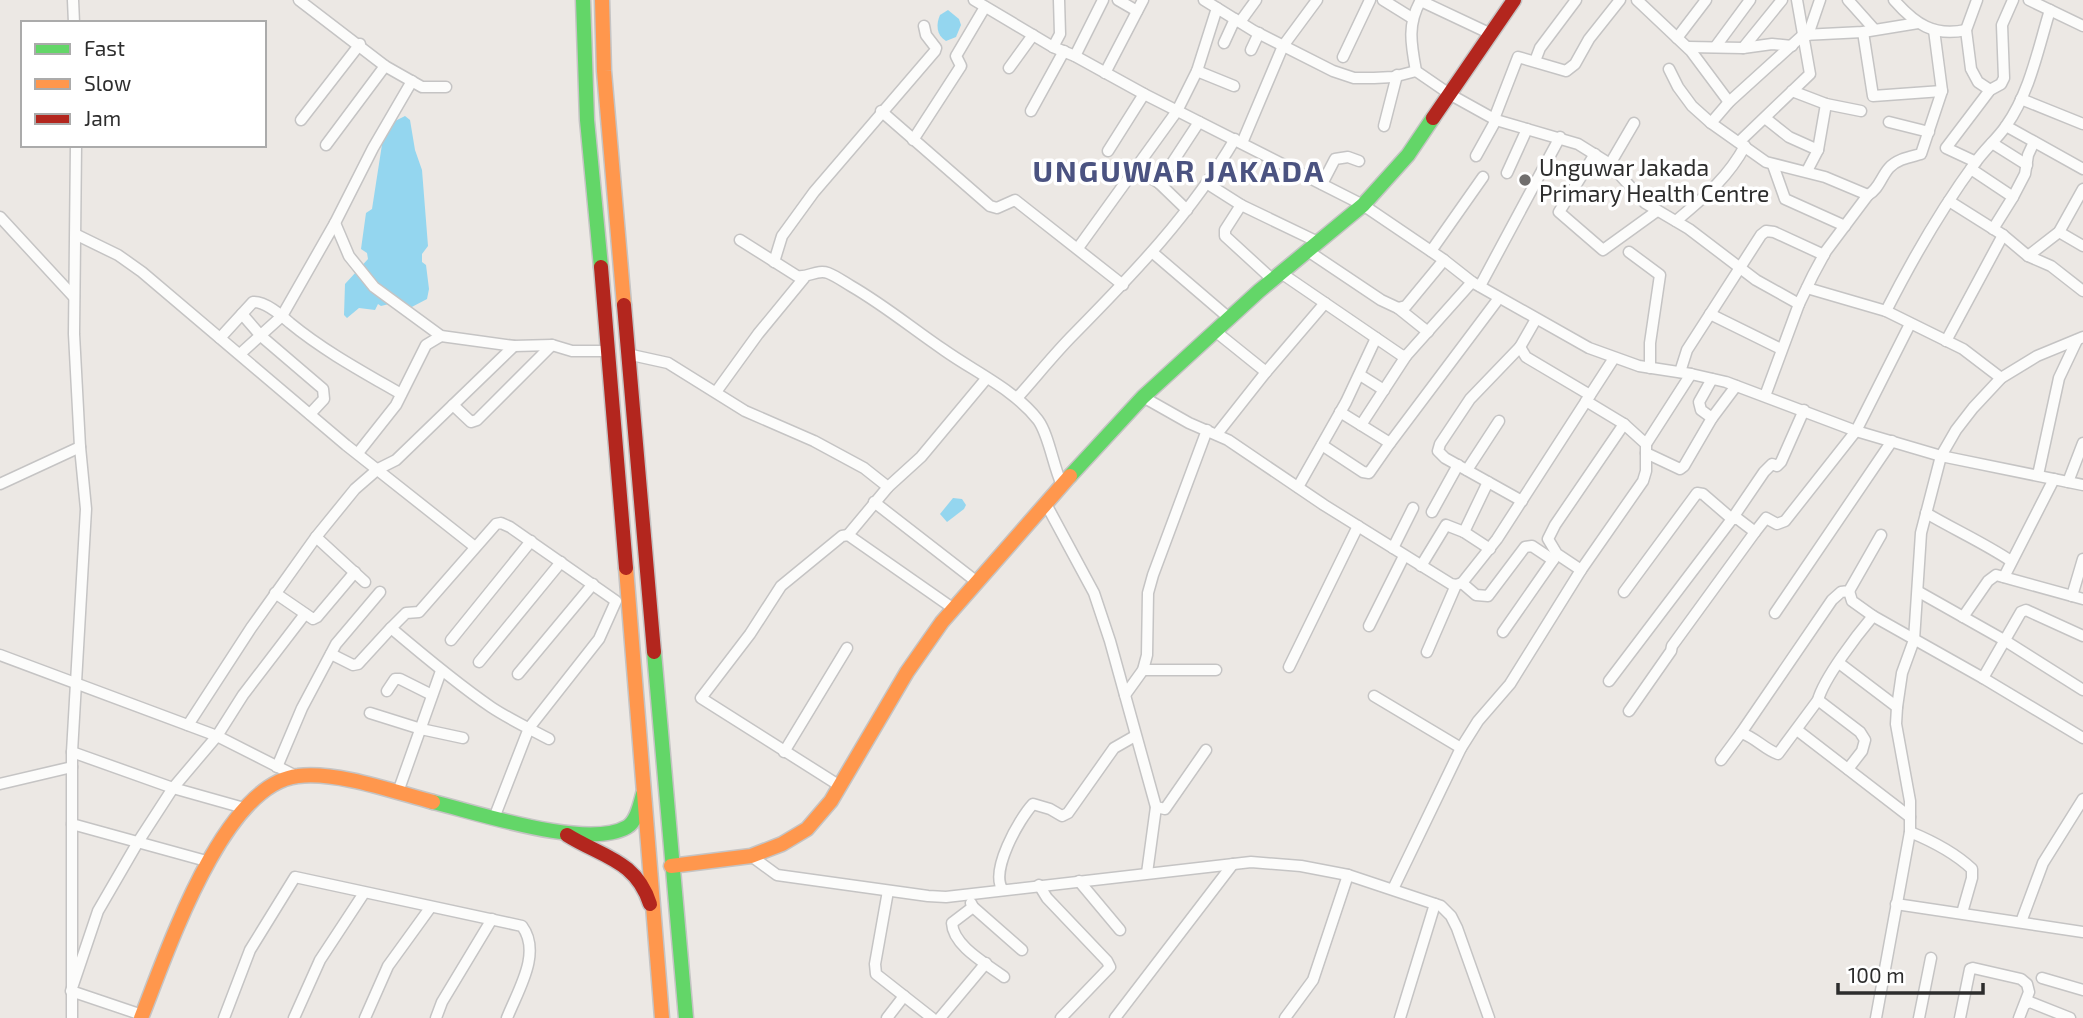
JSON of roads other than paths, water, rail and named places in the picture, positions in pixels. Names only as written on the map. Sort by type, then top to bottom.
[{"type":"street","points":[[73,0],[74,21]]},
{"type":"street","points":[[299,0],[385,66],[422,87],[446,87]]},
{"type":"street","points":[[583,0],[587,120],[662,1018]]},
{"type":"street","points":[[602,0],[604,71],[627,354],[686,1018]]},
{"type":"street","points":[[974,0],[1144,94],[1363,205],[1499,298],[1615,358],[1736,386],[1856,431],[1941,456],[2083,485]]},
{"type":"street","points":[[1059,0],[1060,34],[1064,51]]},
{"type":"street","points":[[1031,111],[1064,51],[1103,0]]},
{"type":"street","points":[[1118,0],[1137,12]]},
{"type":"street","points":[[1105,73],[1143,0]]},
{"type":"street","points":[[1206,0],[1259,33],[1333,71],[1354,78],[1416,71]]},
{"type":"street","points":[[1224,43],[1256,0]]},
{"type":"street","points":[[1017,398],[1075,333],[1123,285],[1208,184],[1238,141],[1283,46],[1315,4],[1301,0]]},
{"type":"street","points":[[1342,58],[1370,0]]},
{"type":"street","points":[[1383,0],[1412,18]]},
{"type":"street","points":[[1491,34],[1421,0],[1412,18],[1412,47],[1416,71],[1451,95],[1495,119],[1560,137],[1595,154],[1610,164],[1637,196],[1657,211],[1712,245],[1756,280],[1799,304]]},
{"type":"street","points":[[671,866],[751,856],[782,844],[807,828],[831,801],[907,672],[954,608],[1143,397],[1277,276],[1363,205],[1408,155],[1514,0]]},
{"type":"street","points":[[1535,61],[1540,48],[1576,0]]},
{"type":"street","points":[[1476,156],[1495,119],[1518,57],[1566,71],[1570,69],[1589,38],[1620,0]]},
{"type":"street","points":[[1637,0],[1688,47],[1729,102]]},
{"type":"street","points":[[1677,38],[1706,0]]},
{"type":"street","points":[[1716,46],[1750,0]]},
{"type":"street","points":[[1742,48],[1782,0]]},
{"type":"street","points":[[1676,221],[1734,168],[1742,144],[1810,74],[1806,35],[1797,0]]},
{"type":"street","points":[[1711,123],[1729,102],[1806,35],[1820,0]]},
{"type":"street","points":[[1849,0],[1869,30],[1873,96],[1942,91]]},
{"type":"street","points":[[1894,0],[1918,23],[1934,30],[1951,33],[1966,30]]},
{"type":"street","points":[[1977,0],[1966,30],[1973,76],[1990,90]]},
{"type":"street","points":[[2013,0],[2002,25],[2004,78],[2001,84],[1990,90],[1946,148],[2014,197]]},
{"type":"street","points":[[2029,0],[2083,26]]},
{"type":"street","points":[[956,56],[985,7]]},
{"type":"street","points":[[1078,248],[1177,111],[1197,71],[1217,8]]},
{"type":"street","points":[[1886,311],[1908,267],[1949,201],[1973,165],[2006,126],[2021,99],[2050,10]]},
{"type":"street","points":[[1806,35],[1918,23]]},
{"type":"street","points":[[913,140],[961,66],[956,56],[936,48],[926,35],[924,26]]},
{"type":"street","points":[[1765,396],[1799,304],[1824,254],[1868,195],[1875,191],[1890,166],[1899,160],[1921,154],[1942,91],[1934,30]]},
{"type":"street","points":[[1251,50],[1259,33]]},
{"type":"street","points":[[1009,68],[1033,35]]},
{"type":"street","points":[[301,120],[359,44]]},
{"type":"street","points":[[1688,47],[1742,48],[1772,44],[1792,46]]},
{"type":"street","points":[[774,262],[782,236],[814,192],[936,48]]},
{"type":"street","points":[[326,145],[385,66]]},
{"type":"street","points":[[1669,69],[1685,98],[1711,123],[1773,165],[1807,171],[1868,195]]},
{"type":"street","points":[[1197,71],[1234,86]]},
{"type":"street","points":[[1384,126],[1397,75]]},
{"type":"street","points":[[240,354],[282,316],[412,81]]},
{"type":"street","points":[[1792,91],[1826,104],[1861,111]]},
{"type":"street","points":[[1108,151],[1144,94]]},
{"type":"street","points":[[2021,99],[2083,124]]},
{"type":"street","points":[[1807,171],[1818,150],[1826,104]]},
{"type":"street","points":[[881,111],[990,206],[997,208],[1015,200],[1123,285]]},
{"type":"street","points":[[1765,118],[1789,137],[1818,150]]},
{"type":"street","points":[[1159,183],[1199,122]]},
{"type":"street","points":[[1889,122],[1929,132]]},
{"type":"street","points":[[1610,164],[1634,123]]},
{"type":"street","points":[[2006,126],[2083,170]]},
{"type":"street","points":[[1507,173],[1527,129]]},
{"type":"street","points":[[1361,425],[1406,356],[1476,284],[1560,137]]},
{"type":"street","points":[[1946,341],[2014,197],[2034,142]]},
{"type":"street","points":[[1992,143],[2027,165]]},
{"type":"street","points":[[72,1018],[72,752],[86,509],[80,447],[74,297],[77,235],[76,147]]},
{"type":"street","points":[[1595,154],[1559,212],[1603,250],[1657,211]]},
{"type":"street","points":[[1322,184],[1335,159],[1349,157],[1360,160]]},
{"type":"street","points":[[1773,165],[1785,199],[1845,226]]},
{"type":"street","points":[[1136,169],[1159,183],[1187,210]]},
{"type":"street","points":[[1431,251],[1483,177]]},
{"type":"street","points":[[1208,184],[1313,247],[1381,300],[1398,308],[1428,332]]},
{"type":"street","points":[[2028,256],[2059,232],[2083,189]]},
{"type":"street","points":[[1949,201],[1998,232],[2028,256],[2051,265],[2083,291]]},
{"type":"street","points":[[1241,205],[1225,230],[1225,236],[1277,276],[1325,303],[1406,356]]},
{"type":"street","points":[[0,217],[74,297]]},
{"type":"street","points":[[335,223],[349,256],[374,287],[441,336],[514,346],[552,345],[572,351],[608,351]]},
{"type":"street","points":[[1393,889],[1461,748],[1478,721],[1510,684],[1581,570],[1643,481],[1646,448],[1685,373],[1687,350],[1760,235],[1773,232],[1824,254]]},
{"type":"street","points":[[2059,232],[2083,246]]},
{"type":"street","points":[[77,235],[118,255],[142,272],[310,414],[475,547]]},
{"type":"street","points":[[740,240],[804,278]]},
{"type":"street","points":[[1152,252],[1229,318]]},
{"type":"street","points":[[1629,252],[1660,275],[1650,343],[1650,368]]},
{"type":"street","points":[[1398,308],[1406,306],[1444,260]]},
{"type":"street","points":[[716,392],[758,334],[804,278],[827,272],[1017,398],[1044,428],[1053,466],[1062,485]]},
{"type":"street","points":[[1807,288],[1886,311],[1963,349],[2001,379]]},
{"type":"street","points":[[1322,445],[1363,472],[1369,473],[1499,298]]},
{"type":"street","points":[[220,338],[256,301],[282,316],[310,339],[401,394]]},
{"type":"street","points":[[1125,695],[1143,670],[1147,655],[1148,593],[1153,575],[1212,432],[1325,303]]},
{"type":"street","points":[[242,314],[261,336],[323,389],[324,398],[310,414]]},
{"type":"street","points":[[1710,314],[1781,349]]},
{"type":"street","points":[[1522,501],[1438,451],[1470,399],[1520,347],[1536,319]]},
{"type":"street","points":[[1629,711],[1672,646],[1766,518],[1777,524],[1786,521],[1856,431],[1910,324]]},
{"type":"street","points":[[1215,331],[1266,372]]},
{"type":"street","points":[[358,453],[396,405],[426,345],[441,336]]},
{"type":"street","points":[[1298,487],[1360,375],[1376,338]]},
{"type":"street","points":[[1875,1018],[1910,832],[1910,802],[1896,724],[1897,707],[1902,673],[1914,640],[1922,533],[1941,456],[1965,419],[2001,379],[2037,356],[2080,339]]},
{"type":"street","points":[[2038,475],[2059,378],[2080,339]]},
{"type":"street","points":[[453,405],[471,422],[477,420],[552,345]]},
{"type":"street","points":[[188,725],[275,593],[355,489],[378,469],[396,460],[514,346]]},
{"type":"street","points":[[1520,347],[1526,357],[1623,424],[1646,448],[1680,468],[1684,466],[1712,418],[1736,386]]},
{"type":"street","points":[[627,354],[668,363],[762,420],[808,438],[864,468],[888,487]]},
{"type":"street","points":[[1427,652],[1459,584],[1490,549],[1615,358]]},
{"type":"street","points":[[1360,375],[1384,390]]},
{"type":"street","points":[[840,786],[701,698],[757,624],[781,586],[834,542],[848,535],[874,502],[920,457],[986,379]]},
{"type":"street","points":[[1712,379],[1699,402],[1701,410],[1712,418]]},
{"type":"street","points":[[1143,397],[1212,432],[1421,566],[1476,594],[1488,596],[1525,547],[1531,546],[1581,570]]},
{"type":"street","points":[[1609,681],[1732,519],[1764,472],[1772,464],[1777,466],[1781,462],[1804,410]]},
{"type":"street","points":[[1340,412],[1390,443]]},
{"type":"street","points":[[1432,512],[1499,421]]},
{"type":"street","points":[[1555,557],[1548,539],[1555,525],[1623,424]]},
{"type":"street","points":[[1774,613],[1892,441]]},
{"type":"street","points":[[2068,482],[2083,443]]},
{"type":"street","points":[[0,484],[80,447]]},
{"type":"street","points":[[2004,577],[2054,479]]},
{"type":"street","points":[[1464,532],[1488,482]]},
{"type":"street","points":[[1624,592],[1697,493],[1703,494],[1732,519],[1738,519],[1755,532]]},
{"type":"street","points":[[874,502],[977,582]]},
{"type":"street","points":[[1046,504],[1094,593],[1156,807],[1147,873]]},
{"type":"street","points":[[1393,548],[1413,508]]},
{"type":"street","points":[[1926,513],[1967,537],[1987,545],[2011,561]]},
{"type":"street","points":[[331,654],[353,665],[358,664],[406,612],[419,612],[496,524],[501,523],[616,601],[598,639],[529,728],[494,818]]},
{"type":"street","points":[[1421,566],[1446,525],[1464,532],[1490,549]]},
{"type":"street","points":[[1289,667],[1358,526]]},
{"type":"street","points":[[848,535],[954,608]]},
{"type":"street","points":[[1881,535],[1849,591],[1852,601],[1873,616],[2083,738]]},
{"type":"street","points":[[316,537],[365,582]]},
{"type":"street","points":[[451,640],[531,541]]},
{"type":"street","points":[[1369,626],[1404,555]]},
{"type":"street","points":[[1503,632],[1555,557]]},
{"type":"street","points":[[1963,617],[1991,577],[1996,575],[2078,598],[2083,559]]},
{"type":"street","points":[[479,662],[561,562]]},
{"type":"street","points":[[275,593],[313,619],[355,572]]},
{"type":"street","points":[[518,674],[593,584]]},
{"type":"street","points":[[1721,760],[1832,600],[1842,592],[1849,591]]},
{"type":"street","points":[[277,767],[302,708],[336,644],[380,592]]},
{"type":"street","points":[[1919,592],[2004,640],[2083,690]]},
{"type":"street","points":[[1983,678],[2021,612],[2026,610],[2083,636]]},
{"type":"street","points":[[71,991],[98,911],[138,842],[173,788],[216,736],[243,695],[305,614]]},
{"type":"street","points":[[1741,733],[1750,736],[1763,748],[1778,754],[1818,700],[1820,692],[1873,616]]},
{"type":"street","points":[[391,628],[441,671],[492,708],[549,739]]},
{"type":"street","points":[[784,752],[847,648]]},
{"type":"street","points":[[0,655],[216,736],[296,776]]},
{"type":"street","points":[[1839,663],[1897,707]]},
{"type":"street","points":[[1143,670],[1216,670]]},
{"type":"street","points":[[398,792],[441,671]]},
{"type":"street","points":[[387,691],[395,679],[400,679],[432,695]]},
{"type":"street","points":[[1374,696],[1461,748]]},
{"type":"street","points":[[1818,700],[1860,732],[1865,740],[1862,751],[1848,769]]},
{"type":"street","points":[[370,713],[421,729],[463,738]]},
{"type":"street","points":[[1797,730],[1910,817]]},
{"type":"street","points":[[1003,890],[998,873],[1001,861],[1025,812],[1033,804],[1051,809],[1062,816],[1068,813],[1114,748],[1135,736]]},
{"type":"street","points":[[1156,807],[1165,809],[1206,750]]},
{"type":"street","points":[[72,752],[173,788],[244,808]]},
{"type":"street","points":[[0,784],[72,768]]},
{"type":"street","points":[[71,991],[142,1016],[188,906],[210,862],[244,808],[281,780],[314,775],[341,779],[567,835],[607,834],[629,826],[638,812],[643,794]]},
{"type":"street","points":[[2021,922],[2043,863],[2083,799]]},
{"type":"street","points":[[72,824],[210,862]]},
{"type":"street","points":[[1910,832],[1963,860],[1972,869],[1962,913]]},
{"type":"street","points":[[567,835],[590,850],[625,863],[640,881],[648,897],[654,928]]},
{"type":"street","points":[[751,856],[777,875],[928,896],[1251,862],[1301,866],[1348,875],[1441,906],[1451,916],[1489,1018]]},
{"type":"street","points":[[1115,1018],[1233,864]]},
{"type":"street","points":[[1285,1018],[1313,980],[1348,875]]},
{"type":"street","points":[[224,1018],[250,950],[295,877],[522,926],[531,944],[527,967],[507,1018]]},
{"type":"street","points":[[1079,881],[1120,930]]},
{"type":"street","points":[[1039,886],[1111,967],[1061,1018]]},
{"type":"street","points":[[888,891],[875,964],[876,974],[932,1018]]},
{"type":"street","points":[[294,1018],[320,960],[364,893]]},
{"type":"street","points":[[967,894],[972,907],[1023,950]]},
{"type":"street","points":[[1400,1018],[1435,904]]},
{"type":"street","points":[[1896,904],[2083,932]]},
{"type":"street","points":[[972,907],[952,923],[951,927],[962,944],[1004,977]]},
{"type":"street","points":[[365,1018],[388,966],[429,908]]},
{"type":"street","points":[[436,1018],[442,1002],[492,919]]},
{"type":"street","points":[[1919,1018],[1931,958]]},
{"type":"street","points":[[940,1018],[986,963]]},
{"type":"street","points":[[1960,1018],[1970,969],[1973,968],[2021,979],[2027,984],[2029,992],[2019,1018]]},
{"type":"street","points":[[2042,978],[2083,990]]},
{"type":"street","points":[[887,1018],[904,996]]},
{"type":"street","points":[[2025,1004],[2030,1002],[2068,1017]]},
{"type":"water","points":[[948,10],[959,19],[961,25],[956,37],[946,41],[940,36],[938,26],[940,15]]},
{"type":"water","points":[[405,116],[410,120],[415,150],[422,170],[428,246],[422,254],[422,262],[426,265],[429,289],[427,299],[408,309],[389,304],[378,304],[375,310],[359,308],[347,318],[344,315],[345,284],[368,259],[367,253],[361,249],[366,213],[372,209],[383,138],[391,123]]},
{"type":"water","points":[[953,498],[962,499],[966,505],[947,522],[940,514]]},
{"type":"place","name":"Unguwar Jakada Primary Health Centre","points":[[1525,180]]},
{"type":"district","name":"UNGUWAR JAKADA","points":[[1179,170]]}]
